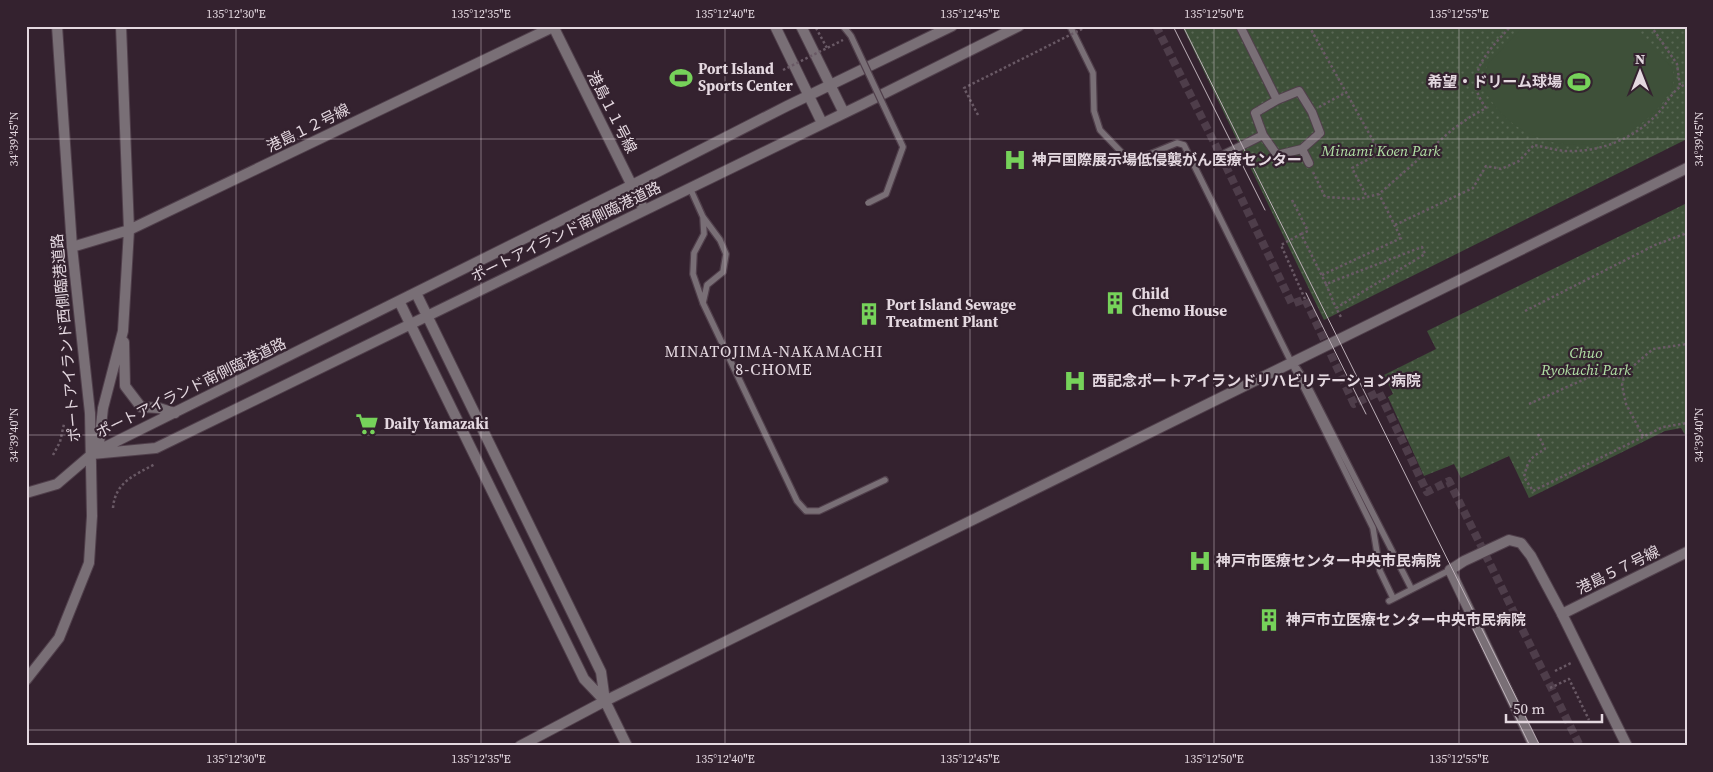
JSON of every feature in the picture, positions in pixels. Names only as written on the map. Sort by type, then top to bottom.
[{"type":"street","name":"ポートアイランド西側臨港道路","points":[[58,26],[72,247],[90,413],[92,454]]},
{"type":"street","name":"ポートアイランド西側臨港道路","points":[[92,454],[99,444],[103,408],[123,331],[129,230],[121,26]]},
{"type":"street","points":[[775,26],[822,123]]},
{"type":"street","points":[[801,26],[844,113]]},
{"type":"street","name":"ポートアイランド南側臨港道路","points":[[92,454],[952,26]]},
{"type":"street","name":"ポートアイランド南側臨港道路","points":[[92,454],[156,448],[411,325],[1019,26]]},
{"type":"street","points":[[1240,26],[1277,100]]},
{"type":"street","name":"港島１２号線","points":[[72,247],[129,230],[553,27]]},
{"type":"street","name":"港島１１号線","points":[[553,27],[644,210]]},
{"type":"street","points":[[1299,92],[1312,112],[1320,134],[1302,149],[1277,155],[1263,135],[1255,113],[1277,100],[1299,92]]},
{"type":"street","points":[[1221,156],[1263,135]]},
{"type":"street","points":[[1302,149],[1309,163]]},
{"type":"street","points":[[520,746],[606,701],[1687,168]]},
{"type":"street","points":[[416,293],[601,672],[606,701],[627,746]]},
{"type":"street","points":[[399,301],[584,679],[606,701]]},
{"type":"street","points":[[123,331],[125,386],[140,407],[159,408],[175,413]]},
{"type":"street","points":[[26,493],[57,484],[92,454]]},
{"type":"street","points":[[26,680],[59,638],[89,563],[92,516],[92,454]]},
{"type":"street","points":[[1534,746],[1450,570],[1464,561],[1509,540],[1521,543],[1531,556],[1562,614],[1626,746]]},
{"type":"street","name":"港島５７号線","points":[[1562,614],[1687,552]]},
{"type":"lane","points":[[842,26],[850,36],[903,147],[886,194],[868,203]]},
{"type":"lane","points":[[1070,26],[1093,73],[1094,111],[1100,130],[1125,156],[1138,160],[1177,143],[1184,145],[1373,528],[1380,571],[1391,599],[1450,570]]},
{"type":"lane","points":[[690,188],[703,217],[720,240],[726,254],[723,272],[707,285],[703,303]]},
{"type":"lane","points":[[703,217],[704,234],[694,253],[693,274],[703,303],[797,501],[806,511],[819,511],[885,480]]},
{"type":"lane","points":[[1292,363],[1306,380],[1411,588]]},
{"type":"path","points":[[978,115],[964,88],[1088,26]]},
{"type":"path","points":[[1309,26],[1380,153],[1352,168],[1367,197]]},
{"type":"path","points":[[1317,180],[1325,197],[1359,199],[1379,194],[1453,129],[1486,108],[1478,94],[1476,78],[1485,55],[1511,26]]},
{"type":"path","points":[[1651,26],[1677,64],[1680,86]]},
{"type":"path","points":[[816,28],[827,48]]},
{"type":"path","points":[[783,70],[850,36]]},
{"type":"path","points":[[1395,225],[1474,188],[1486,166],[1501,169],[1519,160],[1534,144],[1566,151],[1604,148],[1647,124],[1680,86],[1687,84]]},
{"type":"path","points":[[1312,112],[1346,92]]},
{"type":"path","points":[[1322,275],[1401,238],[1379,194]]},
{"type":"path","points":[[1292,200],[1308,231],[1281,245],[1305,299]]},
{"type":"path","points":[[1524,311],[1655,245],[1687,233]]},
{"type":"path","points":[[1302,234],[1341,317]]},
{"type":"path","points":[[1326,284],[1422,248],[1425,254],[1336,308]]},
{"type":"path","points":[[1643,436],[1626,404],[1622,385],[1625,372],[1653,349],[1687,344]]},
{"type":"path","points":[[1529,404],[1594,375],[1624,378]]},
{"type":"path","points":[[1538,434],[1545,449],[1533,456],[1527,463],[1524,477],[1533,491],[1663,427],[1687,423]]},
{"type":"path","points":[[53,455],[60,442],[64,424]]},
{"type":"path","points":[[112,508],[113,499],[126,480],[155,464]]},
{"type":"path","points":[[1555,671],[1571,663]]},
{"type":"path","points":[[1550,688],[1568,679],[1589,720]]},
{"type":"green space","name":"Minami Koen Park","points":[[1182,26],[1687,26],[1687,139],[1324,320]]},
{"type":"green space","name":"希望・ドリーム球場","points":[[1524,26],[1630,26],[1673,71],[1674,78],[1669,93],[1652,115],[1632,130],[1616,138],[1599,143],[1581,145],[1564,144],[1530,134],[1514,125],[1501,113],[1483,88],[1487,65]]},
{"type":"green space","name":"Chuo Ryokuchi Park","points":[[1687,203],[1687,438],[1681,428],[1665,431],[1529,498],[1509,456],[1461,478],[1454,464],[1424,476],[1388,397],[1393,394],[1384,375],[1436,349],[1427,331]]},
{"type":"tunnel","points":[[1156,26],[1292,304],[1305,299],[1354,404],[1379,392],[1427,492],[1449,481],[1580,746]]},
{"type":"tram line","points":[[1173,26],[1265,210]]},
{"type":"tram line","points":[[1183,26],[1540,746]]},
{"type":"tram line","points":[[1306,293],[1366,414]]},
{"type":"tram line","points":[[1473,629],[1530,746]]},
{"type":"place","name":"Port Island Sports Center","points":[[681,78]]},
{"type":"place","name":"希望・ドリーム球場","points":[[1579,82]]},
{"type":"place","name":"神戸国際展示場低侵襲がん医療センター","points":[[1015,160]]},
{"type":"place","name":"Child Chemo House","points":[[1115,303]]},
{"type":"place","name":"Port Island Sewage Treatment Plant","points":[[869,314]]},
{"type":"place","name":"西記念ポートアイランドリハビリテーション病院","points":[[1075,381]]},
{"type":"place","name":"Daily Yamazaki","points":[[367,424]]},
{"type":"place","name":"神戸市医療センター中央市民病院","points":[[1200,561]]},
{"type":"place","name":"神戸市立医療センター中央市民病院","points":[[1269,620]]},
{"type":"district","name":"MINATOJIMA-NAKAMACHI 8-CHOME","points":[[774,360]]}]
